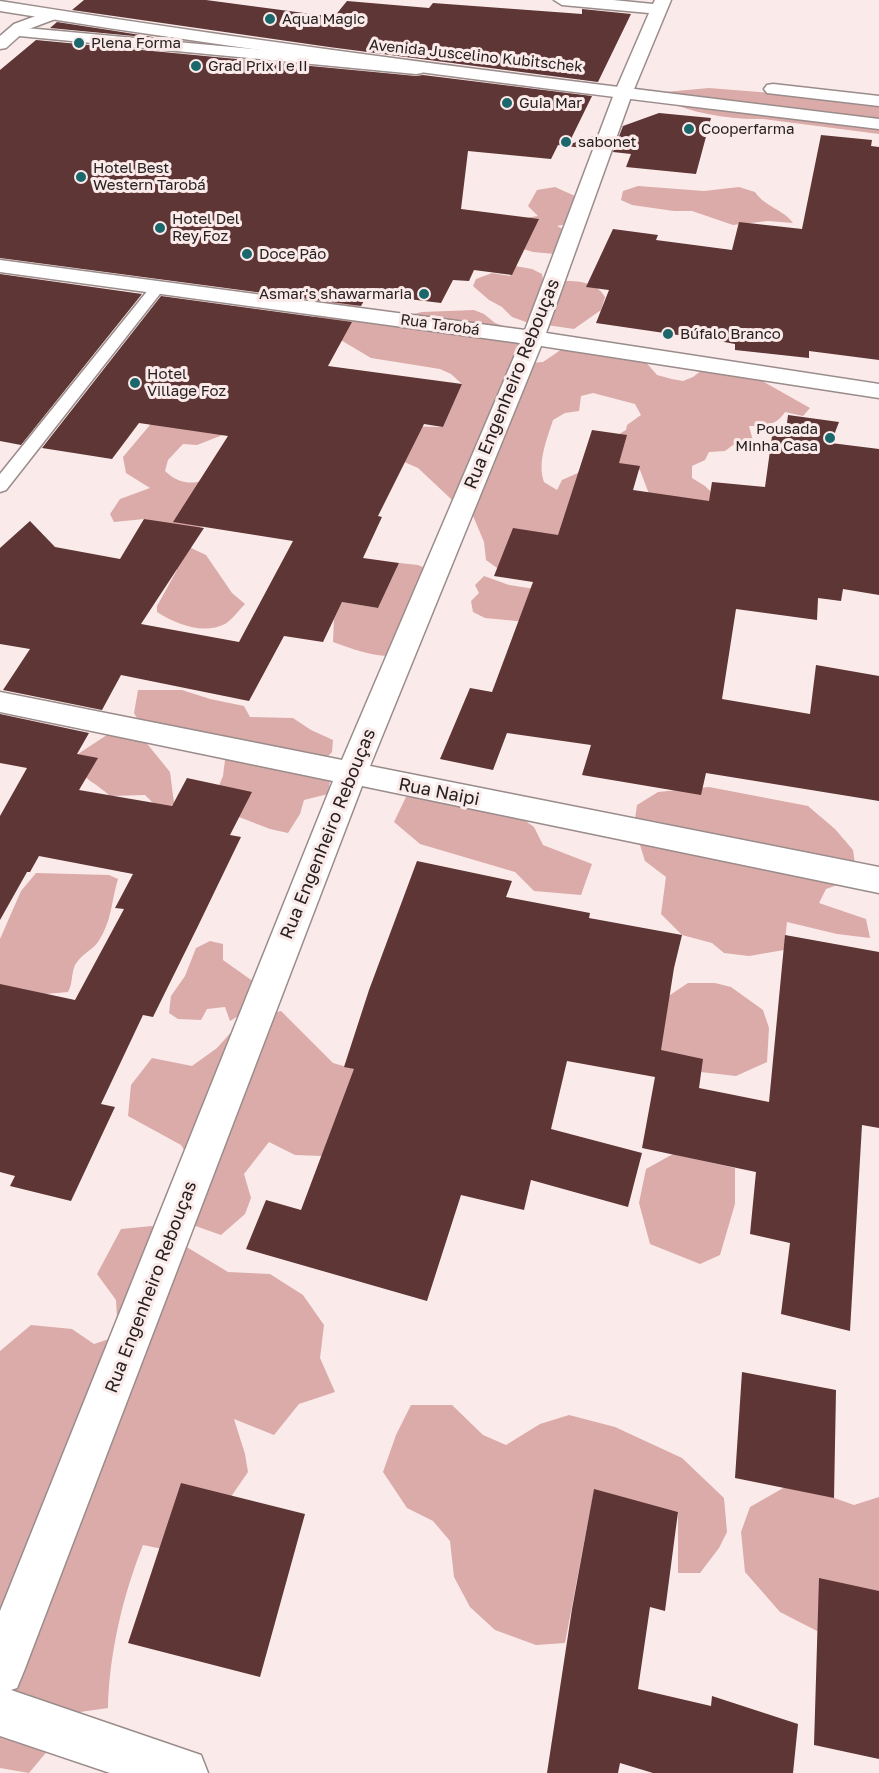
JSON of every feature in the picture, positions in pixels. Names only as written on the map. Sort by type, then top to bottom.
[{"type":"street","points":[[0,44],[42,0]]},
{"type":"street","points":[[20,23],[52,15],[73,0]]},
{"type":"street","points":[[562,0],[661,5]]},
{"type":"street","name":"Rua Engenheiro Rebouças","points":[[0,1671],[351,775],[533,338],[629,79],[661,5]]},
{"type":"street","name":"Avenida Juscelino Kubitschek","points":[[0,6],[20,23],[456,73],[629,79],[879,124]]},
{"type":"street","name":"Avenida Juscelino Kubitschek","points":[[153,14],[237,28],[383,46]]},
{"type":"street","name":"Avenida Juscelino Kubitschek","points":[[52,15],[456,73]]},
{"type":"street","points":[[762,88],[879,101]]},
{"type":"street","name":"Rua Tarobá","points":[[0,266],[533,338],[879,391]]},
{"type":"street","name":"Rua Naipi","points":[[0,702],[351,775],[879,880]]},
{"type":"street","points":[[0,1711],[183,1773]]},
{"type":"lane","points":[[0,486],[158,287]]},
{"type":"shaded area","points":[[709,88],[809,96],[879,107],[879,134],[763,119],[724,117],[662,100],[665,92]]},
{"type":"shaded area","points":[[638,186],[704,191],[739,187],[755,192],[793,223],[768,221],[733,225],[692,211],[632,205],[621,200],[623,191]]},
{"type":"shaded area","points":[[555,187],[575,196],[577,206],[567,224],[557,226],[569,232],[555,254],[533,252],[506,244],[513,220],[538,216],[528,206],[537,190]]},
{"type":"shaded area","points":[[515,266],[532,269],[542,274],[543,281],[577,282],[593,286],[605,297],[601,310],[574,329],[526,322],[512,317],[473,286],[476,279],[492,273],[510,276]]},
{"type":"shaded area","points":[[328,292],[375,314],[401,317],[422,312],[474,310],[484,314],[495,323],[516,330],[520,348],[529,363],[543,362],[568,345],[644,360],[657,375],[683,381],[702,370],[748,373],[810,408],[803,416],[785,412],[782,417],[770,424],[749,426],[753,441],[742,446],[733,445],[725,451],[709,452],[705,460],[692,466],[692,478],[705,486],[719,500],[707,511],[652,502],[640,470],[622,466],[610,453],[619,434],[641,415],[635,404],[593,393],[581,396],[579,411],[565,413],[553,420],[544,451],[542,474],[544,482],[557,490],[562,480],[580,472],[596,510],[511,578],[486,560],[484,542],[471,511],[451,499],[418,468],[384,453],[395,426],[443,427],[462,384],[451,374],[440,369],[371,358],[339,339],[329,325],[314,317],[308,305]]},
{"type":"shaded area","points":[[155,419],[233,431],[197,445],[183,444],[168,460],[165,471],[174,478],[189,483],[206,480],[207,522],[196,531],[144,519],[114,522],[110,514],[120,499],[150,488],[126,473],[123,457]]},
{"type":"shaded area","points":[[191,548],[206,555],[232,593],[245,604],[225,624],[208,628],[190,627],[157,612],[157,606],[177,570],[167,554]]},
{"type":"shaded area","points":[[399,563],[418,565],[430,570],[396,656],[372,654],[333,642],[334,619],[342,602],[378,608]]},
{"type":"shaded area","points":[[484,576],[509,585],[535,589],[527,622],[485,618],[473,612],[471,601],[479,593],[475,585]]},
{"type":"shaded area","points":[[138,690],[182,690],[244,706],[250,717],[293,718],[311,730],[333,740],[332,752],[317,768],[330,780],[328,794],[304,800],[300,814],[288,833],[239,817],[216,793],[223,776],[225,760],[143,729],[134,713]]},
{"type":"shaded area","points":[[116,729],[144,740],[170,772],[174,803],[167,810],[135,870],[120,872],[153,803],[145,795],[110,796],[87,779],[75,765],[78,754]]},
{"type":"shaded area","points":[[709,787],[808,806],[835,829],[853,850],[857,878],[826,889],[819,903],[866,919],[870,938],[837,934],[787,922],[784,950],[749,956],[724,953],[712,943],[682,935],[661,914],[666,877],[645,861],[634,826],[637,805],[658,792]]},
{"type":"shaded area","points":[[431,794],[520,817],[534,827],[543,845],[592,864],[581,895],[534,891],[515,872],[420,844],[394,822],[406,797]]},
{"type":"shaded area","points":[[36,873],[109,875],[118,879],[109,919],[98,942],[75,965],[68,992],[0,998],[0,939],[21,891]]},
{"type":"shaded area","points":[[210,941],[223,944],[223,960],[254,982],[243,1013],[230,1021],[225,1007],[207,1009],[201,1020],[178,1019],[169,1013],[171,996],[185,976],[196,948]]},
{"type":"shaded area","points":[[688,983],[715,983],[731,987],[763,1010],[769,1028],[767,1062],[736,1076],[674,1069],[651,1056],[650,1023],[670,995]]},
{"type":"shaded area","points":[[281,1011],[333,1063],[357,1070],[322,1156],[295,1155],[269,1142],[244,1174],[251,1198],[245,1214],[221,1235],[187,1223],[193,1164],[181,1145],[128,1116],[131,1085],[152,1058],[192,1066],[217,1048],[242,1020]]},
{"type":"shaded area","points":[[673,1154],[735,1168],[735,1204],[720,1255],[700,1264],[650,1244],[639,1203],[646,1169]]},
{"type":"shaded area","points":[[152,1226],[228,1272],[270,1274],[303,1295],[324,1325],[320,1358],[335,1392],[299,1404],[274,1435],[234,1419],[248,1472],[228,1501],[167,1550],[143,1545],[118,1625],[111,1667],[108,1708],[80,1712],[29,1773],[0,1768],[0,1351],[31,1325],[72,1329],[94,1344],[118,1336],[116,1300],[97,1274],[121,1229]]},
{"type":"shaded area","points":[[411,1405],[452,1405],[483,1435],[506,1445],[540,1424],[569,1415],[615,1427],[682,1458],[724,1498],[727,1532],[719,1548],[700,1573],[678,1573],[678,1512],[594,1490],[565,1643],[536,1645],[495,1630],[470,1607],[454,1577],[450,1541],[433,1521],[407,1508],[383,1472],[396,1435]]},
{"type":"shaded area","points":[[792,1483],[854,1505],[879,1497],[879,1605],[858,1617],[817,1631],[780,1612],[745,1572],[741,1532],[750,1507]]},
{"type":"building","points":[[84,0],[206,0],[334,17],[347,1],[429,8],[433,3],[582,14],[582,9],[631,14],[598,82],[329,47],[72,10]]},
{"type":"building","points":[[57,22],[109,30],[165,39],[50,28]]},
{"type":"building","points":[[36,40],[423,75],[592,96],[568,145],[596,135],[591,149],[558,145],[551,159],[468,151],[461,209],[539,219],[512,275],[474,270],[469,281],[453,280],[441,303],[368,294],[361,306],[0,258],[0,70]]},
{"type":"building","points":[[659,113],[711,118],[696,174],[626,167],[631,154],[613,152],[623,126]]},
{"type":"building","points":[[821,135],[872,140],[871,146],[879,147],[879,360],[809,351],[809,358],[735,350],[735,344],[596,323],[609,290],[586,287],[613,229],[658,235],[656,240],[732,250],[739,222],[802,229]]},
{"type":"building","points":[[0,274],[142,294],[21,445],[0,441]]},
{"type":"building","points":[[161,296],[352,322],[328,366],[462,384],[443,427],[424,424],[378,516],[382,517],[363,558],[399,563],[378,608],[342,602],[323,642],[284,636],[249,701],[121,675],[102,710],[3,690],[30,649],[0,644],[0,548],[30,521],[55,547],[120,559],[144,519],[204,528],[141,624],[239,642],[293,541],[173,522],[228,436],[139,423],[112,459],[42,448]]},
{"type":"building","points":[[788,415],[839,422],[831,443],[879,449],[879,595],[843,589],[841,601],[818,598],[817,620],[736,609],[722,699],[810,714],[816,665],[879,676],[879,801],[706,773],[701,795],[582,775],[591,745],[507,733],[493,770],[440,759],[470,688],[492,692],[533,582],[494,576],[513,528],[558,535],[592,430],[627,435],[619,463],[640,466],[633,490],[709,501],[712,482],[765,487],[773,429],[786,431]]},
{"type":"building","points":[[0,714],[89,733],[77,754],[98,758],[79,790],[172,806],[187,778],[252,792],[230,835],[241,837],[198,926],[153,1017],[143,1015],[101,1104],[115,1107],[71,1201],[10,1186],[15,1176],[0,1172],[0,984],[75,1000],[124,909],[115,908],[133,874],[39,856],[30,872],[27,872],[0,920],[0,816],[27,768],[0,763]]},
{"type":"building","points":[[417,861],[512,881],[506,897],[590,913],[589,918],[682,935],[674,968],[661,1050],[703,1059],[699,1088],[769,1102],[785,935],[879,952],[879,1128],[862,1125],[850,1331],[781,1314],[790,1243],[750,1234],[756,1172],[642,1148],[655,1077],[567,1061],[551,1129],[642,1153],[628,1207],[531,1180],[524,1210],[461,1195],[427,1301],[246,1249],[266,1200],[301,1210],[354,1069],[344,1067],[369,990]]},
{"type":"building","points":[[742,1372],[836,1390],[834,1498],[735,1478]]},
{"type":"building","points":[[181,1483],[305,1514],[260,1677],[128,1643]]},
{"type":"building","points":[[594,1489],[678,1512],[665,1611],[650,1607],[638,1689],[711,1706],[712,1696],[798,1724],[793,1773],[653,1773],[620,1763],[618,1773],[547,1773],[572,1609]]},
{"type":"building","points":[[819,1578],[879,1591],[879,1759],[814,1745]]},
{"type":"place","name":"Aqua Magic","points":[[270,19]]},
{"type":"place","name":"Plena Forma","points":[[79,43]]},
{"type":"place","name":"Grad Prix I e II","points":[[196,66]]},
{"type":"place","name":"Guia Mar","points":[[507,103]]},
{"type":"place","name":"Cooperfarma","points":[[689,129]]},
{"type":"place","name":"sabonet","points":[[566,142]]},
{"type":"place","name":"Hotel Best Western Tarobá","points":[[81,177]]},
{"type":"place","name":"Hotel Del Rey Foz","points":[[160,228]]},
{"type":"place","name":"Doce Pão","points":[[247,254]]},
{"type":"place","name":"Asmar's shawarmaria","points":[[424,294]]},
{"type":"place","name":"Búfalo Branco","points":[[668,334]]},
{"type":"place","name":"Hotel Village Foz","points":[[135,383]]},
{"type":"place","name":"Pousada Minha Casa","points":[[830,438]]}]
